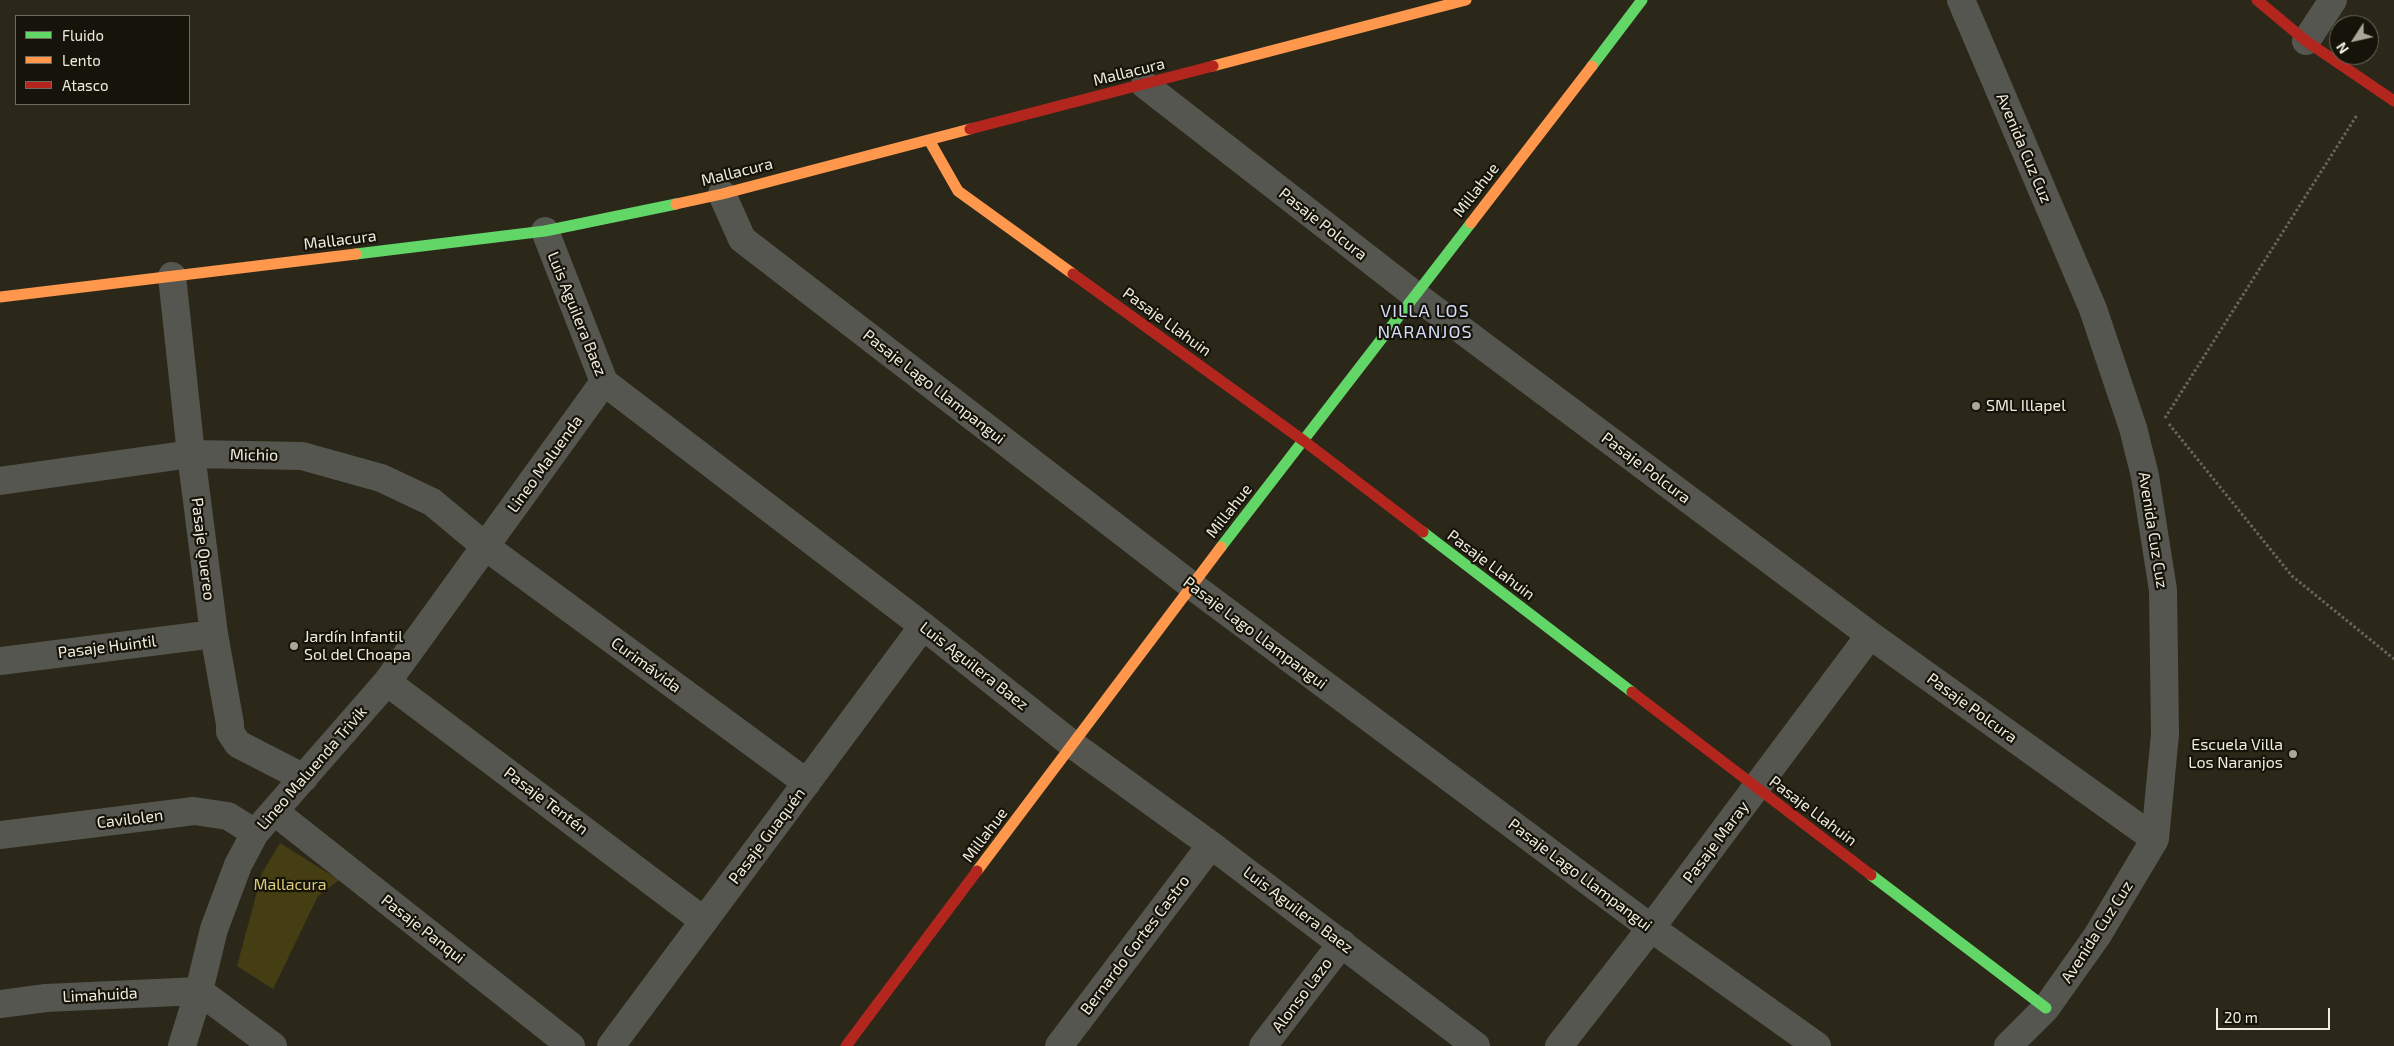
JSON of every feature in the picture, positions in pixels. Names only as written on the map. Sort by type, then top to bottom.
[{"type":"street","name":"Mallacura","points":[[0,297],[545,231],[722,194],[1466,0]]},
{"type":"street","name":"Millahue","points":[[846,1046],[1191,585],[1304,442],[1642,0]]},
{"type":"street","name":"Avenida Cuz Cuz","points":[[1961,0],[2093,309],[2133,428],[2146,476],[2163,590],[2165,734],[2155,839],[2097,936],[2046,1008],[2008,1046]]},
{"type":"street","points":[[2257,0],[2306,41],[2394,101]]},
{"type":"street","points":[[2306,41],[2333,0]]},
{"type":"street","name":"Pasaje Polcura","points":[[1145,85],[1415,295],[1870,635],[2155,839]]},
{"type":"street","name":"Pasaje Llahuin","points":[[929,140],[958,190],[1304,442],[2046,1008]]},
{"type":"street","name":"Pasaje Lago Llampangui","points":[[722,194],[742,239],[1191,585],[1651,928],[1817,1046]]},
{"type":"street","name":"Luis Aguilera Baez","points":[[545,231],[604,382],[923,626],[1073,745],[1342,943],[1464,1042]]},
{"type":"street","name":"Pasaje Quereo","points":[[172,276],[191,454],[214,634],[230,732],[233,740],[238,744],[304,778]]},
{"type":"street","name":"Lineo Maluenda","points":[[486,547],[604,382]]},
{"type":"street","name":"Michio","points":[[0,481],[191,454],[302,456],[381,478],[432,502],[486,547]]},
{"type":"street","name":"Lineo Maluenda Trivik","points":[[182,1046],[200,990],[214,929],[238,865],[255,833],[387,682],[486,547]]},
{"type":"street","name":"Curimávida","points":[[486,547],[807,783]]},
{"type":"street","name":"Pasaje Guaquén","points":[[611,1046],[923,626]]},
{"type":"street","name":"Pasaje Huintil","points":[[0,660],[214,634]]},
{"type":"street","name":"Pasaje Maray","points":[[1560,1046],[1757,788],[1870,635]]},
{"type":"street","name":"Pasaje Tentén","points":[[387,682],[704,921]]},
{"type":"street","name":"Cavilolen","points":[[0,835],[194,811],[228,816],[255,833]]},
{"type":"street","name":"Pasaje Panqui","points":[[275,812],[571,1046]]},
{"type":"street","name":"Bernardo Cortes Castro","points":[[1059,1046],[1211,845]]},
{"type":"street","name":"Alonso Lazo","points":[[1263,1046],[1342,943]]},
{"type":"street","points":[[200,990],[273,1046]]},
{"type":"street","name":"Limahuida","points":[[0,1004],[46,998],[200,990]]},
{"type":"path","points":[[2375,88],[2164,419],[2292,576],[2394,659]]},
{"type":"green space","name":"Mallacura","points":[[280,843],[339,880],[318,896],[273,989],[237,966],[262,873]]},
{"type":"traffic: fast","points":[[1592,66],[1642,0]]},
{"type":"traffic: fast","points":[[356,254],[545,231],[676,204]]},
{"type":"traffic: fast","points":[[1221,547],[1471,223]]},
{"type":"traffic: fast","points":[[1423,532],[1632,692]]},
{"type":"traffic: fast","points":[[1871,875],[2046,1008]]},
{"type":"traffic: slow","points":[[1213,66],[1466,0]]},
{"type":"traffic: slow","points":[[1471,223],[1592,66]]},
{"type":"traffic: slow","points":[[676,204],[722,194],[970,129]]},
{"type":"traffic: slow","points":[[929,140],[958,191],[1073,274]]},
{"type":"traffic: slow","points":[[0,297],[356,254]]},
{"type":"traffic: slow","points":[[977,871],[1221,547]]},
{"type":"traffic: jam","points":[[2257,0],[2306,41],[2394,101]]},
{"type":"traffic: jam","points":[[970,129],[1213,66]]},
{"type":"traffic: jam","points":[[1073,274],[1304,441],[1423,532]]},
{"type":"traffic: jam","points":[[1632,692],[1871,875]]},
{"type":"traffic: jam","points":[[846,1046],[977,871]]},
{"type":"place","name":"SML Illapel","points":[[1976,406]]},
{"type":"place","name":"Jardín Infantil Sol del Choapa","points":[[294,646]]},
{"type":"place","name":"Escuela Villa Los Naranjos","points":[[2293,754]]},
{"type":"district","name":"VILLA LOS NARANJOS","points":[[1425,321]]}]
